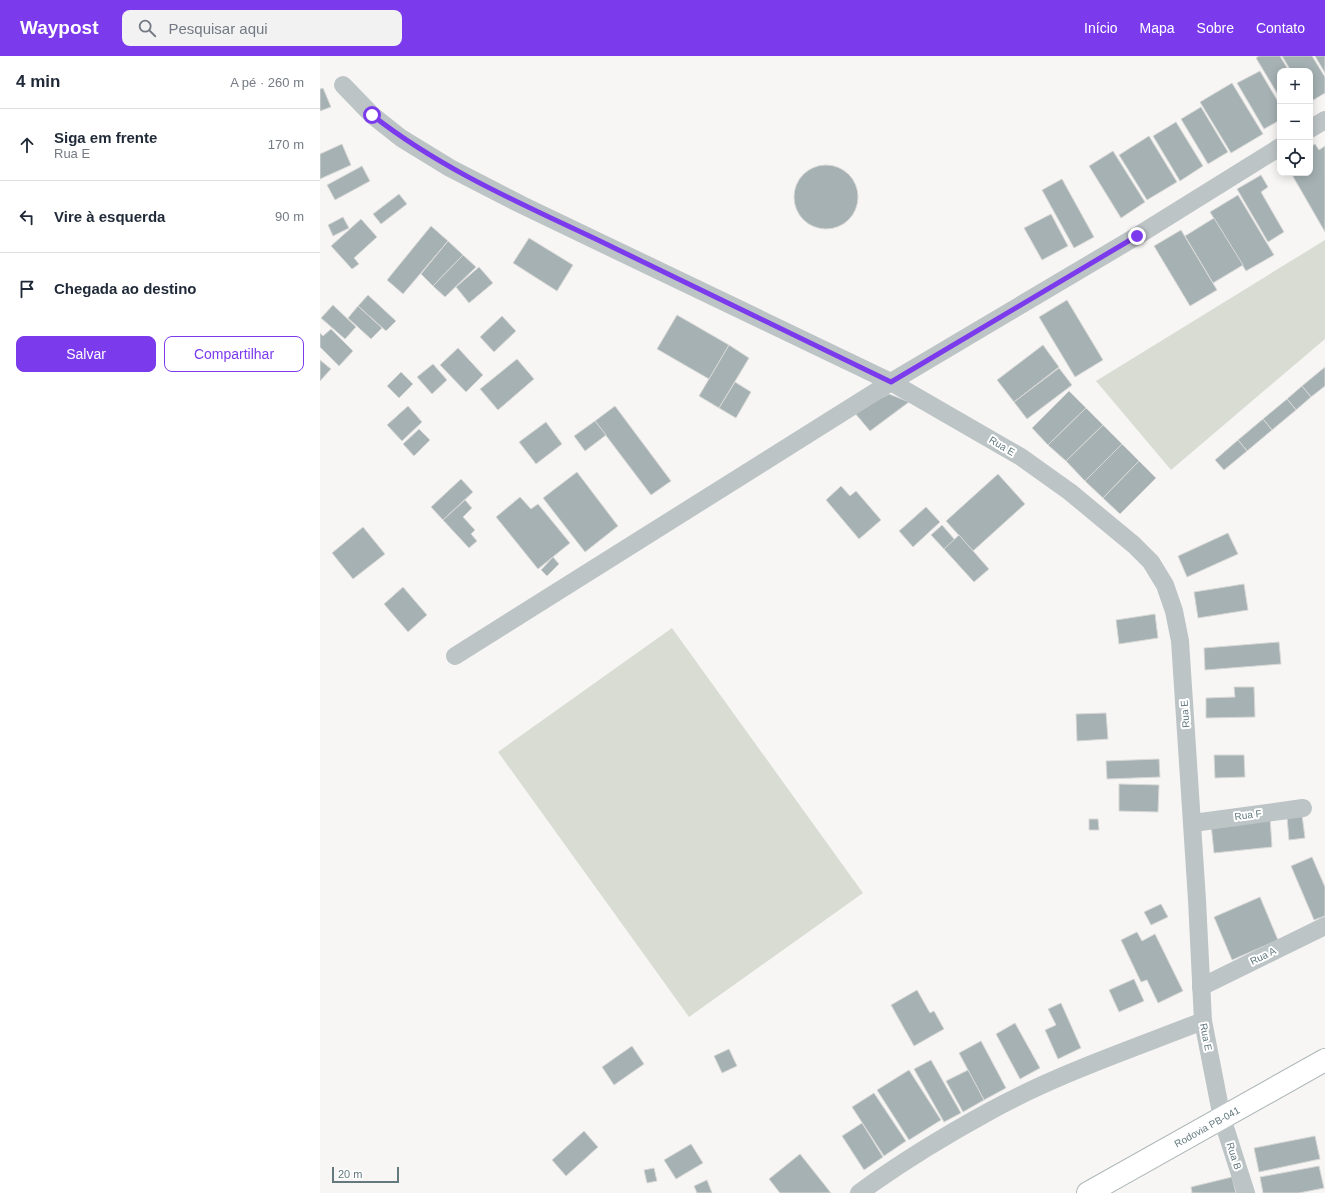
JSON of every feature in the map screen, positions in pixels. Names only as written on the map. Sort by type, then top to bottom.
[{"type":"main road","name":"Rodovia PB-041","points":[[1088,1193],[1325,1060]]},
{"type":"street","name":"Rua E","points":[[343,85],[372,115],[401,138],[450,168],[522,205],[891,382],[984,435],[1047,475],[1134,545],[1151,562],[1165,585],[1172,604],[1180,641],[1203,1022],[1222,1118]]},
{"type":"street","points":[[1313,127],[1325,120]]},
{"type":"street","points":[[455,656],[891,382],[1137,236],[1277,149]]},
{"type":"street","name":"Rua F","points":[[1192,823],[1303,808]]},
{"type":"street","name":"Rua A","points":[[1201,987],[1325,926]]},
{"type":"street","points":[[859,1193],[882,1176],[990,1110],[1069,1074],[1203,1022]]},
{"type":"street","name":"Rua B","points":[[1222,1118],[1246,1193]]},
{"type":"shaded area","points":[[1325,240],[1325,339],[1171,470],[1096,381]]},
{"type":"shaded area","points":[[672,628],[863,893],[689,1017],[498,752]]},
{"type":"building","points":[[1259,56],[1280,56],[1287,68],[1277,68],[1277,93],[1256,58]]},
{"type":"building","points":[[1282,56],[1312,56],[1325,77],[1325,93],[1313,100],[1313,68],[1289,68]]},
{"type":"building","points":[[1315,56],[1325,56],[1325,73]]},
{"type":"building","points":[[1260,71],[1277,100],[1277,122],[1264,129],[1237,83]]},
{"type":"building","points":[[1232,83],[1263,134],[1231,153],[1200,102]]},
{"type":"building","points":[[323,88],[331,107],[320,111],[320,89]]},
{"type":"building","points":[[1201,107],[1228,152],[1208,164],[1181,119]]},
{"type":"building","points":[[1176,122],[1203,166],[1180,181],[1153,136]]},
{"type":"building","points":[[1149,136],[1177,182],[1147,200],[1119,155]]},
{"type":"building","points":[[342,144],[351,165],[320,179],[320,154]]},
{"type":"building","points":[[1315,144],[1319,150],[1325,146],[1325,232],[1293,176],[1313,176],[1313,145]]},
{"type":"building","points":[[1113,151],[1145,202],[1121,218],[1089,166]]},
{"type":"building","points":[[826,165],[844,170],[849,174],[853,179],[858,197],[853,215],[849,220],[844,224],[826,229],[808,224],[803,220],[799,215],[794,197],[799,179],[803,174],[808,170]]},
{"type":"building","points":[[362,166],[370,181],[335,200],[327,185]]},
{"type":"building","points":[[1261,175],[1268,187],[1261,192],[1284,232],[1268,242],[1237,189]]},
{"type":"building","points":[[1062,179],[1094,237],[1074,248],[1042,190]]},
{"type":"building","points":[[399,194],[407,204],[381,224],[373,214]]},
{"type":"building","points":[[1238,195],[1274,255],[1246,271],[1210,212]]},
{"type":"building","points":[[1051,214],[1068,246],[1042,260],[1024,228]]},
{"type":"building","points":[[343,217],[349,228],[333,236],[328,225]]},
{"type":"building","points":[[1214,218],[1243,265],[1213,283],[1185,236]]},
{"type":"building","points":[[361,219],[377,237],[354,258],[359,264],[352,269],[331,246]]},
{"type":"building","points":[[431,226],[448,241],[403,294],[387,280]]},
{"type":"building","points":[[1181,230],[1217,290],[1190,306],[1154,246]]},
{"type":"building","points":[[529,238],[573,265],[557,291],[513,263]]},
{"type":"building","points":[[448,241],[463,255],[433,286],[421,274]]},
{"type":"building","points":[[463,255],[476,267],[445,297],[433,286]]},
{"type":"building","points":[[479,267],[493,283],[469,303],[456,287]]},
{"type":"building","points":[[368,295],[396,321],[386,331],[358,306]]},
{"type":"building","points":[[1067,300],[1103,360],[1075,377],[1039,317]]},
{"type":"building","points":[[333,305],[356,327],[345,339],[321,318]]},
{"type":"building","points":[[358,306],[382,328],[371,339],[348,318]]},
{"type":"building","points":[[677,315],[729,345],[709,379],[657,349]]},
{"type":"building","points":[[502,316],[516,331],[494,352],[480,337]]},
{"type":"building","points":[[331,329],[353,351],[339,366],[320,347],[320,333],[323,336]]},
{"type":"building","points":[[729,345],[749,358],[719,408],[699,396]]},
{"type":"building","points":[[1043,345],[1059,367],[1014,402],[997,380]]},
{"type":"building","points":[[458,348],[483,375],[466,392],[440,365]]},
{"type":"building","points":[[517,359],[534,379],[498,410],[480,389]]},
{"type":"building","points":[[320,360],[331,369],[320,381]]},
{"type":"building","points":[[433,364],[447,380],[432,394],[417,377]]},
{"type":"building","points":[[1325,367],[1325,386],[1311,397],[1302,386]]},
{"type":"building","points":[[1059,368],[1072,385],[1027,419],[1014,402]]},
{"type":"building","points":[[401,372],[413,384],[399,398],[387,386]]},
{"type":"building","points":[[735,382],[751,392],[736,418],[719,408]]},
{"type":"building","points":[[1302,386],[1311,397],[1296,410],[1287,399]]},
{"type":"building","points":[[1069,391],[1086,408],[1048,445],[1032,428]]},
{"type":"building","points":[[889,394],[909,402],[870,431],[854,412]]},
{"type":"building","points":[[1287,399],[1296,410],[1272,430],[1263,419]]},
{"type":"building","points":[[408,406],[422,422],[402,441],[387,425]]},
{"type":"building","points":[[615,406],[671,481],[651,495],[595,421]]},
{"type":"building","points":[[1086,408],[1103,425],[1066,461],[1048,445]]},
{"type":"building","points":[[1263,419],[1272,430],[1247,451],[1238,440]]},
{"type":"building","points":[[595,421],[606,435],[585,451],[574,436]]},
{"type":"building","points":[[546,422],[562,444],[536,464],[519,442]]},
{"type":"building","points":[[1103,425],[1122,444],[1085,481],[1066,461]]},
{"type":"building","points":[[419,429],[430,440],[414,456],[403,444]]},
{"type":"building","points":[[1238,440],[1247,451],[1224,470],[1215,460]]},
{"type":"building","points":[[1122,444],[1139,461],[1103,498],[1085,481]]},
{"type":"building","points":[[1139,461],[1156,478],[1120,514],[1103,498]]},
{"type":"building","points":[[577,472],[618,526],[585,552],[543,498]]},
{"type":"building","points":[[998,474],[1025,504],[973,551],[946,521]]},
{"type":"building","points":[[461,479],[473,492],[443,520],[431,507]]},
{"type":"building","points":[[841,486],[850,496],[856,491],[881,520],[859,539],[826,500]]},
{"type":"building","points":[[520,497],[531,509],[538,504],[570,543],[538,569],[496,517]]},
{"type":"building","points":[[465,500],[472,508],[463,517],[475,530],[471,534],[477,541],[469,548],[443,520]]},
{"type":"building","points":[[926,507],[940,522],[913,547],[899,531]]},
{"type":"building","points":[[942,525],[955,540],[944,549],[931,535]]},
{"type":"building","points":[[363,527],[385,554],[353,579],[332,553]]},
{"type":"building","points":[[1228,533],[1238,554],[1187,577],[1178,556]]},
{"type":"building","points":[[959,535],[989,569],[974,582],[944,549]]},
{"type":"building","points":[[553,557],[559,564],[547,576],[541,570]]},
{"type":"building","points":[[1244,584],[1248,610],[1198,618],[1194,592]]},
{"type":"building","points":[[403,587],[427,615],[408,632],[384,604]]},
{"type":"building","points":[[1155,614],[1158,638],[1119,644],[1116,620]]},
{"type":"building","points":[[1279,642],[1281,664],[1205,670],[1204,648]]},
{"type":"building","points":[[1234,687],[1254,687],[1255,717],[1206,718],[1206,698],[1235,697]]},
{"type":"building","points":[[1106,713],[1108,739],[1077,741],[1076,714]]},
{"type":"building","points":[[1214,755],[1244,755],[1245,777],[1215,778]]},
{"type":"building","points":[[1159,759],[1160,777],[1107,779],[1106,761]]},
{"type":"building","points":[[1119,784],[1159,785],[1158,812],[1119,811]]},
{"type":"building","points":[[1302,815],[1305,838],[1289,840],[1287,817]]},
{"type":"building","points":[[1270,817],[1272,847],[1214,853],[1211,824]]},
{"type":"building","points":[[1089,819],[1098,819],[1099,830],[1089,830]]},
{"type":"building","points":[[1312,857],[1325,887],[1325,916],[1314,920],[1291,866]]},
{"type":"building","points":[[1260,897],[1278,940],[1232,960],[1214,917]]},
{"type":"building","points":[[1161,904],[1168,917],[1151,925],[1144,912]]},
{"type":"building","points":[[1137,932],[1142,941],[1155,934],[1183,991],[1158,1003],[1147,980],[1141,982],[1121,940]]},
{"type":"building","points":[[1134,979],[1144,1001],[1119,1012],[1109,990]]},
{"type":"building","points":[[917,990],[930,1013],[934,1011],[944,1029],[914,1046],[891,1005]]},
{"type":"building","points":[[1061,1003],[1081,1048],[1058,1059],[1045,1030],[1056,1025],[1048,1009]]},
{"type":"building","points":[[1015,1023],[1040,1068],[1020,1079],[996,1034]]},
{"type":"building","points":[[981,1041],[1006,1088],[984,1100],[959,1053]]},
{"type":"building","points":[[632,1046],[644,1064],[614,1085],[602,1067]]},
{"type":"building","points":[[729,1049],[737,1066],[722,1073],[714,1056]]},
{"type":"building","points":[[931,1060],[961,1113],[944,1122],[914,1069]]},
{"type":"building","points":[[909,1070],[941,1120],[909,1140],[877,1090]]},
{"type":"building","points":[[968,1070],[984,1100],[963,1112],[946,1081]]},
{"type":"building","points":[[874,1093],[906,1141],[884,1156],[852,1107]]},
{"type":"building","points":[[862,1123],[883,1157],[864,1170],[842,1136]]},
{"type":"building","points":[[584,1131],[598,1147],[566,1176],[552,1160]]},
{"type":"building","points":[[1315,1136],[1320,1159],[1259,1172],[1254,1148]]},
{"type":"building","points":[[691,1144],[703,1163],[676,1179],[664,1160]]},
{"type":"building","points":[[800,1154],[831,1193],[780,1193],[769,1179]]},
{"type":"building","points":[[1319,1166],[1324,1188],[1299,1193],[1263,1193],[1260,1177]]},
{"type":"building","points":[[654,1168],[657,1181],[647,1183],[644,1170]]},
{"type":"building","points":[[1232,1177],[1236,1193],[1192,1193],[1191,1187]]},
{"type":"building","points":[[707,1180],[712,1193],[697,1193],[694,1186]]},
{"type":"route","points":[[372,115],[401,138],[450,168],[522,205],[602,242],[760,320],[891,382],[1137,236]]}]
